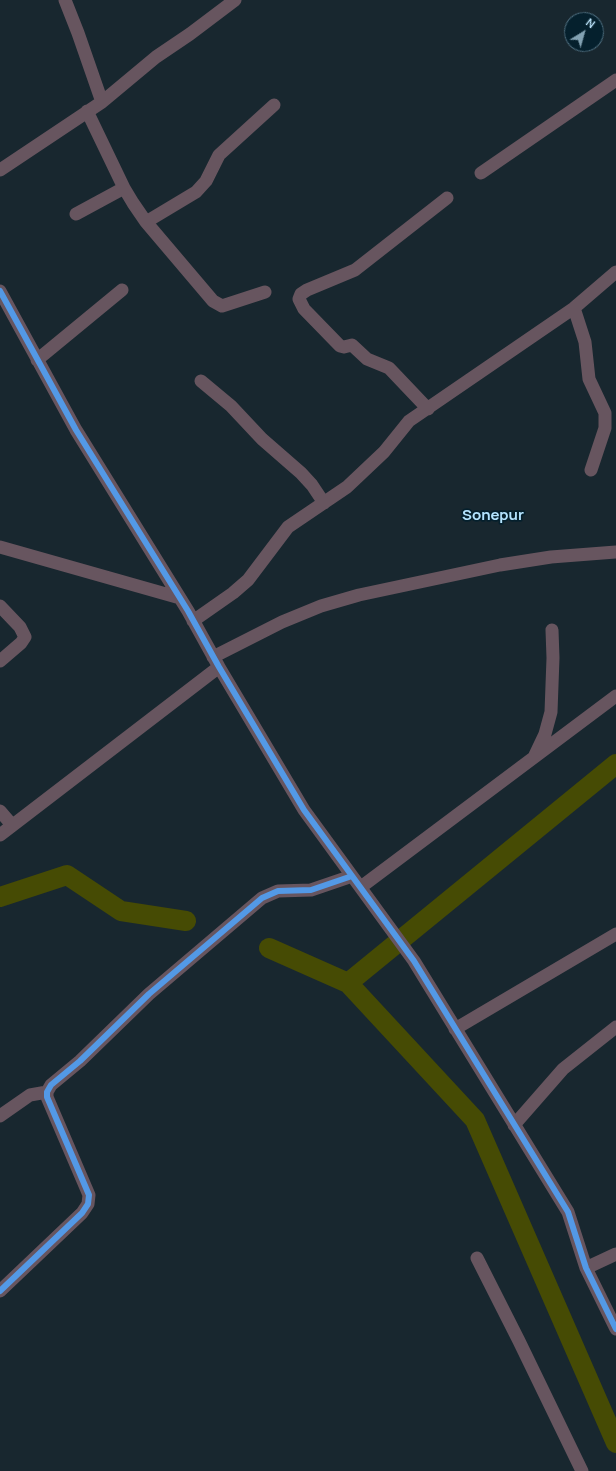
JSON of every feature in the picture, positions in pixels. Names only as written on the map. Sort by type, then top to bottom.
[{"type":"street","points":[[65,0],[102,102]]},
{"type":"street","points":[[0,170],[102,102],[156,57],[190,34],[231,1]]},
{"type":"street","points":[[481,173],[616,80]]},
{"type":"street","points":[[146,222],[196,192],[206,181],[219,155],[274,105]]},
{"type":"street","points":[[87,111],[124,188],[146,222],[216,304],[226,305],[265,292]]},
{"type":"street","points":[[76,214],[124,188]]},
{"type":"street","points":[[428,409],[389,368],[367,359],[352,345],[344,347],[340,346],[304,309],[299,299],[301,294],[307,290],[355,270],[447,198]]},
{"type":"street","points":[[193,621],[233,593],[248,580],[288,527],[324,503],[366,470],[384,452],[408,421],[428,409],[574,308],[616,272]]},
{"type":"street","points":[[0,290],[76,430],[180,598],[216,662],[304,810],[414,961],[568,1212],[586,1268],[616,1329]]},
{"type":"street","points":[[37,360],[122,290]]},
{"type":"street","points":[[574,308],[585,342],[589,379],[605,413],[605,428],[591,470]]},
{"type":"street","points":[[201,381],[231,406],[262,439],[301,473],[312,485],[324,503]]},
{"type":"street","points":[[0,547],[180,598]]},
{"type":"street","points":[[0,835],[216,662],[282,622],[321,606],[359,595],[500,565],[551,557],[616,552]]},
{"type":"street","points":[[0,606],[20,627],[25,637],[21,643],[0,661]]},
{"type":"street","points":[[534,757],[545,734],[551,712],[553,658],[552,630]]},
{"type":"street","points":[[361,887],[616,696]]},
{"type":"street","points":[[0,811],[12,825]]},
{"type":"street","points":[[0,1291],[82,1213],[88,1204],[89,1195],[47,1097],[47,1092],[51,1085],[80,1061],[149,994],[262,898],[278,891],[311,890],[352,876]]},
{"type":"street","points":[[455,1029],[616,934]]},
{"type":"street","points":[[514,1125],[563,1069],[616,1027]]},
{"type":"street","points":[[0,1116],[30,1095],[47,1092]]},
{"type":"street","points":[[586,1268],[616,1254]]},
{"type":"street","points":[[477,1258],[582,1471]]},
{"type":"waterway","points":[[348,983],[616,764]]},
{"type":"waterway","points":[[0,897],[67,875],[121,911],[186,921]]},
{"type":"waterway","points":[[269,948],[348,983],[475,1120],[616,1443]]},
{"type":"cycle path","points":[[0,291],[76,430],[188,611],[219,667],[304,810],[414,961],[568,1212],[586,1268],[616,1329]]},
{"type":"cycle path","points":[[0,1291],[82,1213],[88,1204],[89,1195],[47,1097],[47,1092],[51,1085],[80,1061],[149,994],[262,898],[278,891],[311,890],[352,876]]},
{"type":"district","name":"Sonepur","points":[[493,516]]}]
